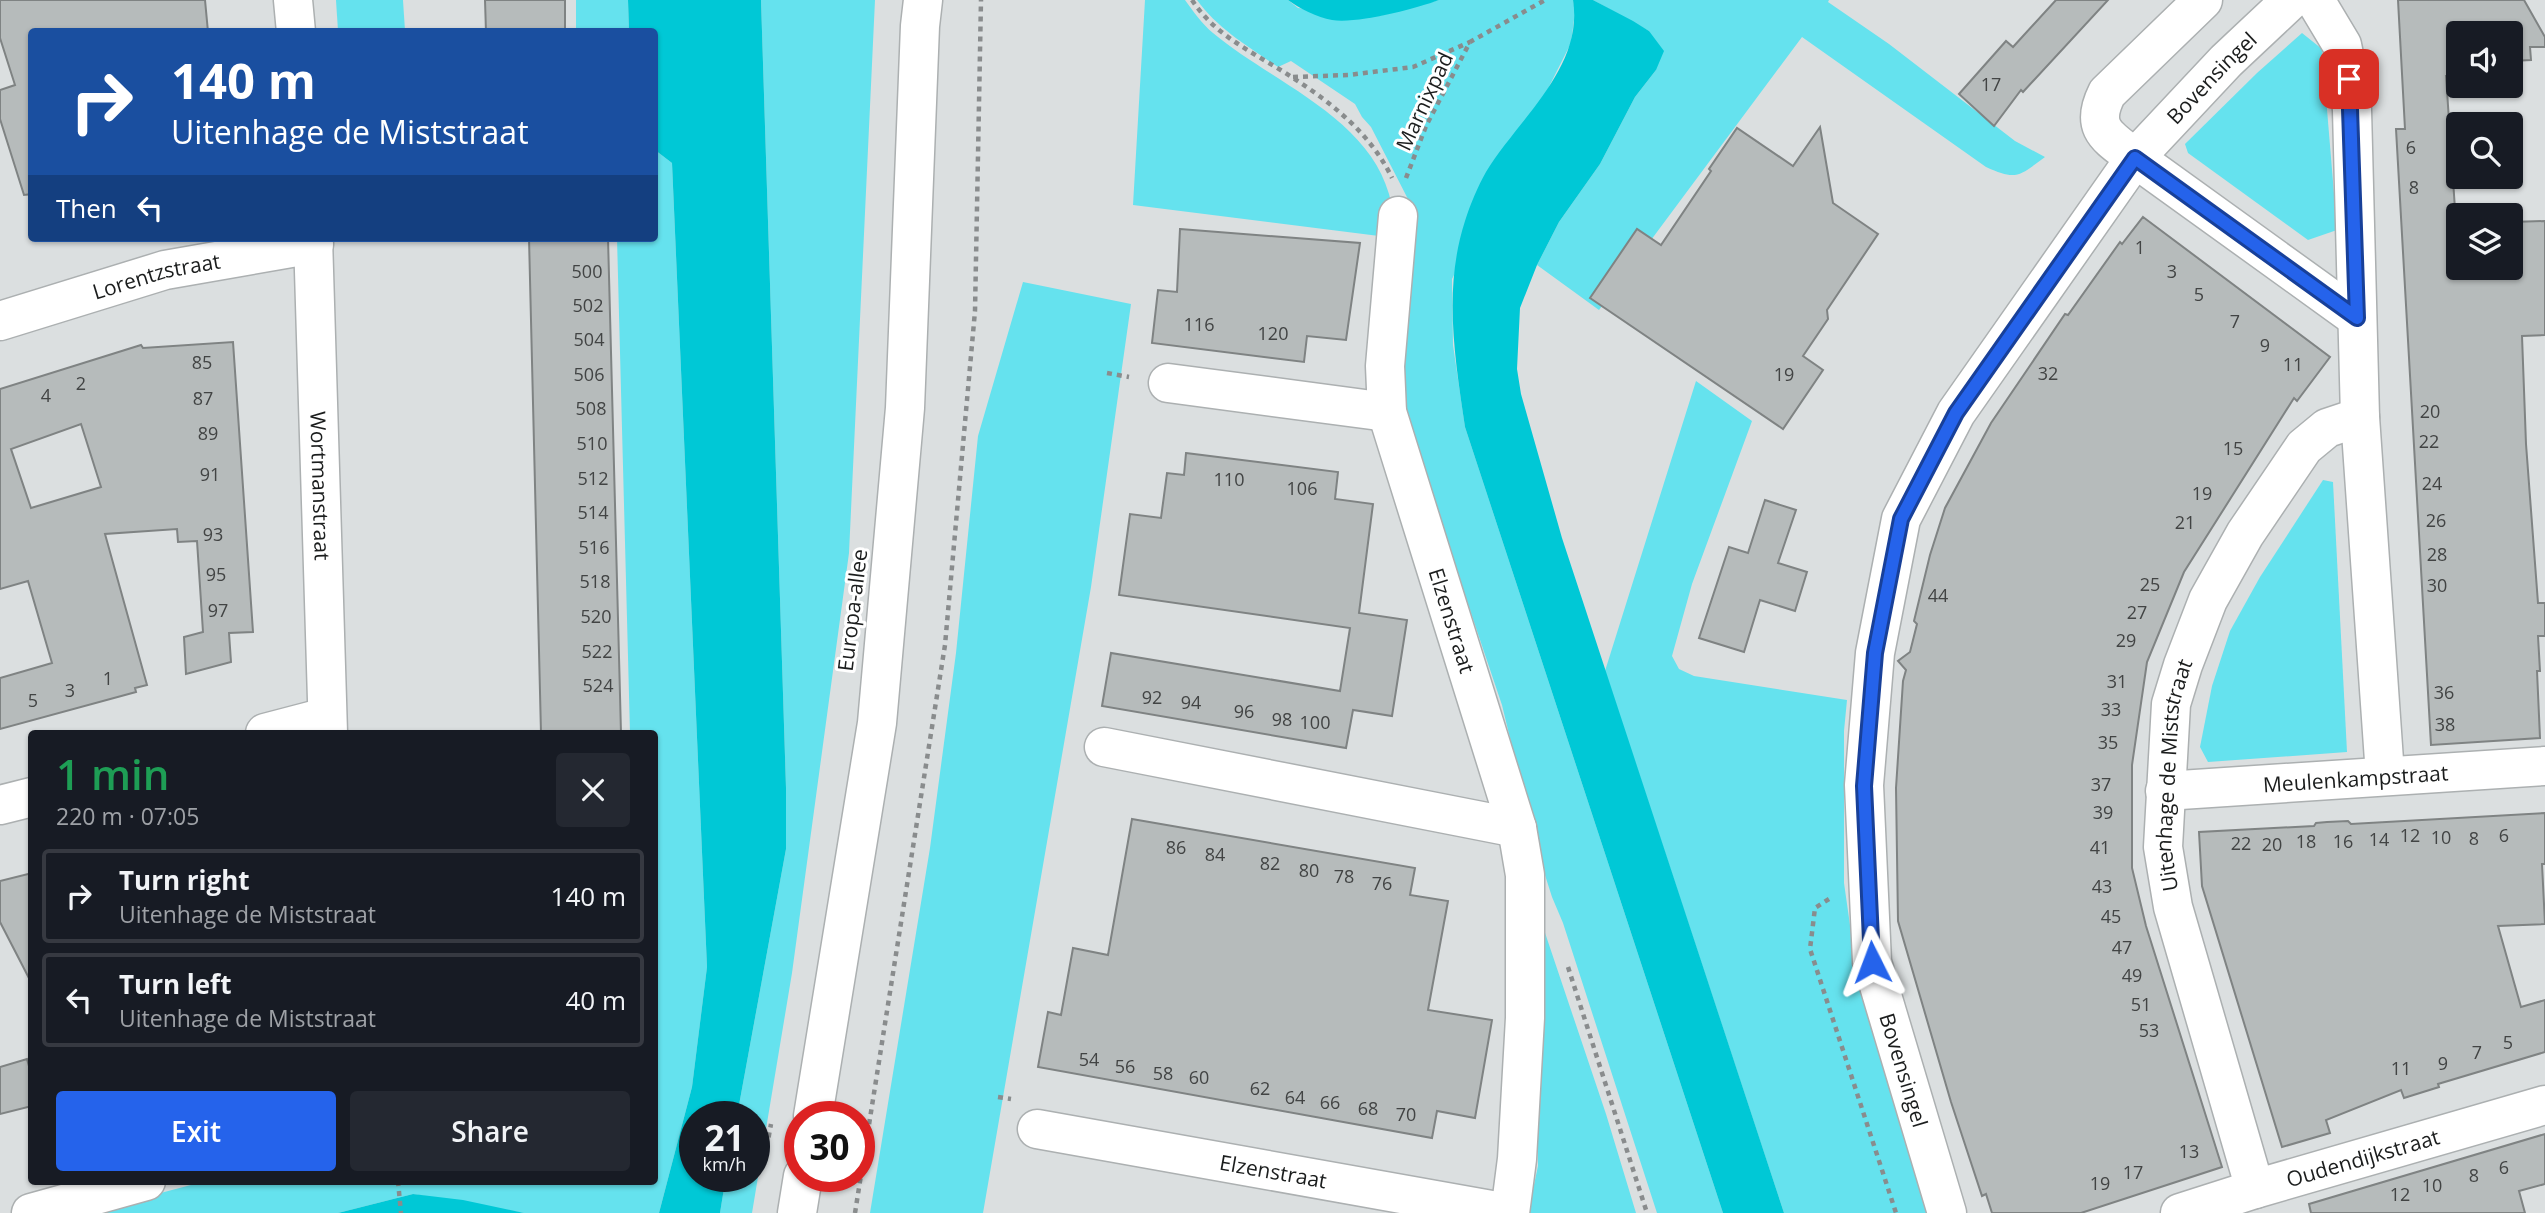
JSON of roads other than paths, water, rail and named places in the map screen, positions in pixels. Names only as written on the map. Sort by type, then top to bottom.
[{"type":"street","points":[[293,0],[296,28]]},
{"type":"street","name":"Europa-allee","points":[[815,1101],[877,723],[905,408],[923,0]]},
{"type":"street","points":[[838,1101],[898,722],[924,406],[940,37],[945,0]]},
{"type":"street","points":[[2203,0],[2107,93],[2100,107],[2099,121],[2108,137],[2135,158],[2357,318]]},
{"type":"street","name":"Bovensingel","points":[[1947,1213],[1872,962],[1864,786],[1875,653],[1901,519],[1956,413],[2135,158],[2226,61],[2291,0]]},
{"type":"street","points":[[2315,0],[2342,45],[2349,79],[2360,417],[2385,775]]},
{"type":"street","name":"Elzenstraat","points":[[1037,1129],[1509,1213],[1517,1158],[1525,1018],[1525,874],[1517,828],[1387,412],[1385,366],[1399,205]]},
{"type":"street","name":"Lorentzstraat","points":[[0,321],[165,270],[309,242]]},
{"type":"street","name":"Wortmanstraat","points":[[314,242],[327,725]]},
{"type":"street","points":[[1168,383],[1387,412]]},
{"type":"street","name":"Uitenhage de Miststraat","points":[[2255,1189],[2174,908],[2164,847],[2171,704],[2183,664],[2208,600],[2245,534],[2304,447],[2327,428],[2360,417]]},
{"type":"street","points":[[288,730],[327,725]]},
{"type":"street","points":[[1104,747],[1517,828]]},
{"type":"street","name":"Meulenkampstraat","points":[[2165,791],[2545,766]]},
{"type":"street","points":[[0,805],[28,798]]},
{"type":"street","name":"Oudendijkstraat","points":[[2180,1213],[2545,1105]]},
{"type":"street","points":[[31,1213],[132,1185]]},
{"type":"street","points":[[797,1213],[800,1192]]},
{"type":"street","points":[[821,1213],[824,1192]]}]
